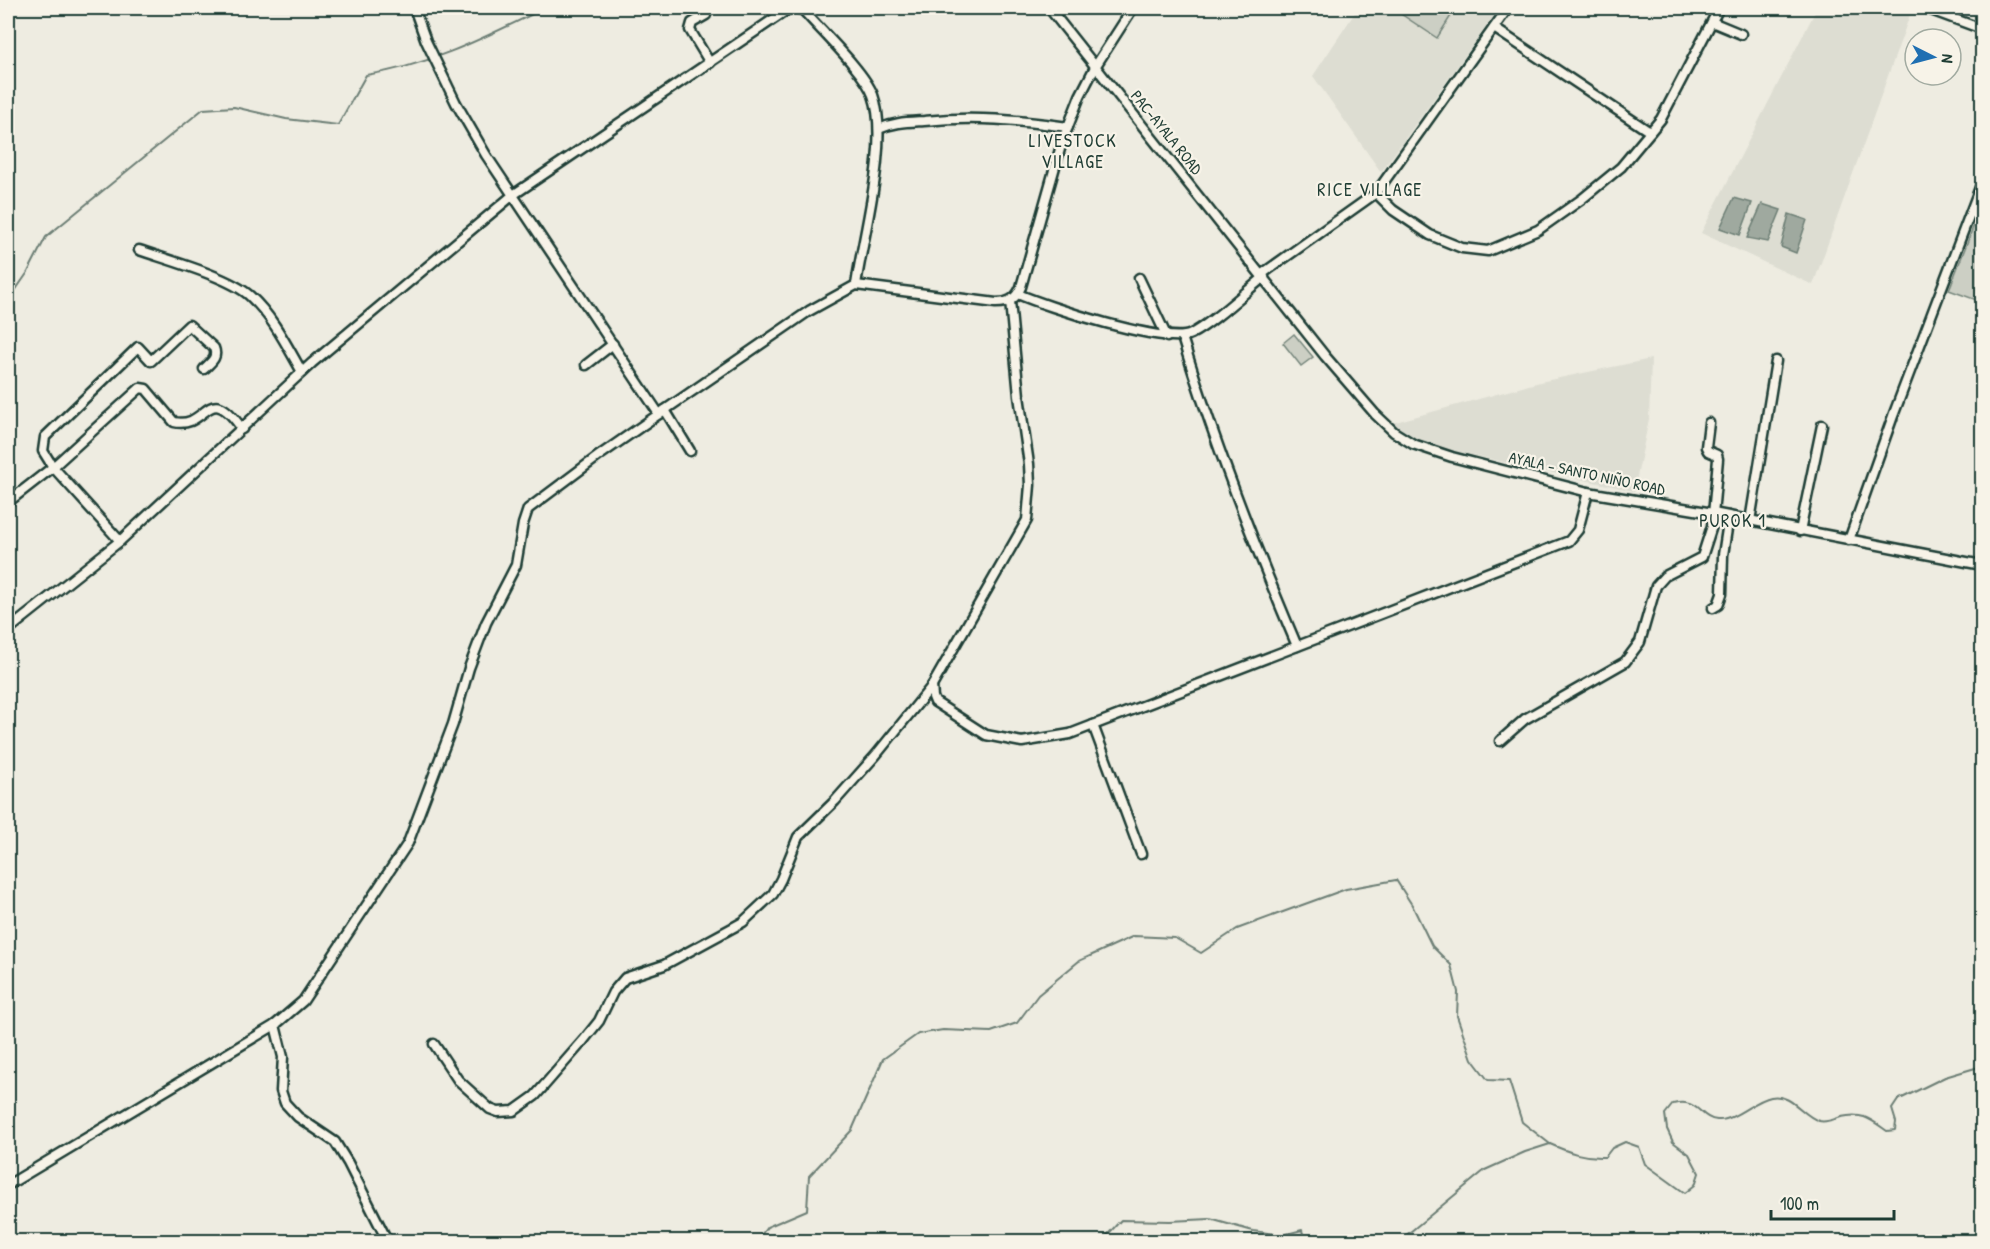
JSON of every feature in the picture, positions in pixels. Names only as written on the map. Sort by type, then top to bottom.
[{"type":"street","points":[[414,8],[426,41],[456,103],[486,155],[613,344],[690,451]]},
{"type":"street","points":[[8,630],[120,541],[302,372],[513,195],[790,8]]},
{"type":"street","points":[[795,8],[803,10],[856,69],[872,94],[879,129],[876,169],[856,285]]},
{"type":"street","name":"PAC-AYALA ROAD","points":[[1049,8],[1263,275]]},
{"type":"street","points":[[8,1185],[275,1025],[303,1001],[408,843],[453,724],[469,668],[486,622],[516,565],[528,509],[600,454],[808,311],[856,285],[988,302],[1010,301],[1018,294],[1068,127],[1080,96],[1095,67],[1133,8]]},
{"type":"street","points":[[1018,294],[1134,330],[1167,337],[1192,334],[1263,275],[1376,193],[1508,8]]},
{"type":"street","points":[[1376,193],[1393,210],[1430,235],[1462,248],[1488,251],[1538,230],[1582,199],[1621,167],[1650,132],[1661,118],[1719,8]]},
{"type":"street","points":[[1925,8],[1983,29]]},
{"type":"street","points":[[706,15],[692,23],[690,30],[710,63]]},
{"type":"street","points":[[1712,22],[1741,34]]},
{"type":"street","points":[[1494,28],[1650,132]]},
{"type":"street","points":[[879,129],[891,124],[952,118],[994,118],[1068,127]]},
{"type":"street","points":[[1849,540],[1893,416],[1983,182]]},
{"type":"street","points":[[140,250],[234,284],[250,295],[268,315],[302,372]]},
{"type":"street","name":"AYALA – SANTO NIÑO ROAD","points":[[1263,275],[1325,356],[1375,414],[1394,432],[1413,444],[1452,457],[1588,492],[1713,513],[1983,565]]},
{"type":"street","points":[[1138,278],[1167,337]]},
{"type":"street","points":[[434,1044],[458,1080],[490,1109],[506,1113],[525,1105],[584,1041],[599,1021],[613,992],[625,978],[653,969],[743,922],[773,894],[798,837],[876,755],[932,686],[1028,515],[1029,464],[1019,396],[1010,301]]},
{"type":"street","points":[[120,541],[53,467],[43,452],[45,437],[138,347],[151,361],[189,325],[214,348],[216,353],[204,369]]},
{"type":"street","points":[[1182,337],[1229,476],[1266,574],[1297,646]]},
{"type":"street","points":[[586,365],[613,344]]},
{"type":"street","points":[[1750,521],[1776,361]]},
{"type":"street","points":[[8,502],[53,467],[140,387],[146,389],[174,422],[190,422],[214,406],[222,407],[231,413],[242,429]]},
{"type":"street","points":[[1500,741],[1525,719],[1625,662],[1640,642],[1656,586],[1665,576],[1702,556],[1712,526],[1718,459],[1717,455],[1708,451],[1706,447],[1709,423]]},
{"type":"street","points":[[1800,531],[1822,425]]},
{"type":"street","points":[[932,686],[935,702],[986,735],[1022,742],[1070,734],[1569,541],[1578,530],[1588,492]]},
{"type":"street","points":[[1713,608],[1718,605],[1722,594],[1723,555],[1729,516]]},
{"type":"street","points":[[1093,725],[1141,854]]},
{"type":"street","points":[[275,1025],[283,1057],[281,1091],[285,1103],[298,1117],[335,1142],[388,1242]]},
{"type":"shaded area","points":[[1358,8],[1495,8],[1498,10],[1381,172],[1313,76]]},
{"type":"shaded area","points":[[1405,8],[1448,8],[1454,11],[1437,38],[1401,14]]},
{"type":"shaded area","points":[[1817,8],[1912,9],[1906,27],[1903,27],[1903,34],[1813,285],[1701,233]]},
{"type":"shaded area","points":[[1734,198],[1752,203],[1740,235],[1720,228]]},
{"type":"shaded area","points":[[1762,204],[1781,210],[1768,242],[1747,238]]},
{"type":"shaded area","points":[[1982,204],[1982,302],[1949,290]]},
{"type":"shaded area","points":[[1789,214],[1807,220],[1796,253],[1781,247]]},
{"type":"shaded area","points":[[1294,334],[1313,357],[1301,366],[1283,343]]},
{"type":"shaded area","points":[[1651,359],[1649,419],[1634,491],[1427,445],[1392,423],[1540,382]]},
{"type":"waterway","points":[[8,301],[28,272],[46,237],[203,109],[234,107],[286,119],[338,125],[366,75],[413,65],[458,49],[545,8]]},
{"type":"waterway","points":[[756,1242],[767,1227],[807,1210],[809,1176],[852,1130],[883,1059],[918,1034],[943,1030],[991,1032],[1017,1023],[1038,995],[1079,961],[1134,936],[1175,938],[1201,953],[1237,929],[1346,889],[1396,880],[1412,905],[1432,946],[1451,965],[1458,992],[1457,1016],[1472,1059],[1488,1080],[1509,1081],[1522,1122],[1550,1144]]},
{"type":"waterway","points":[[1398,1242],[1485,1170],[1525,1152],[1550,1144],[1590,1157],[1605,1157],[1612,1148],[1625,1142],[1639,1147],[1645,1164],[1685,1193],[1695,1185],[1699,1173],[1689,1154],[1673,1142],[1667,1129],[1665,1114],[1673,1104],[1688,1103],[1711,1119],[1724,1120],[1764,1099],[1778,1097],[1785,1098],[1819,1121],[1855,1115],[1871,1120],[1887,1131],[1895,1130],[1896,1122],[1892,1109],[1898,1100],[1945,1077],[1982,1066]]},
{"type":"waterway","points":[[1101,1242],[1121,1220],[1210,1219],[1253,1231],[1283,1235],[1302,1230],[1305,1242]]},
{"type":"district","name":"LIVESTOCK VILLAGE","points":[[1073,151]]},
{"type":"district","name":"RICE VILLAGE","points":[[1370,190]]},
{"type":"district","name":"PUROK 1","points":[[1733,521]]}]
